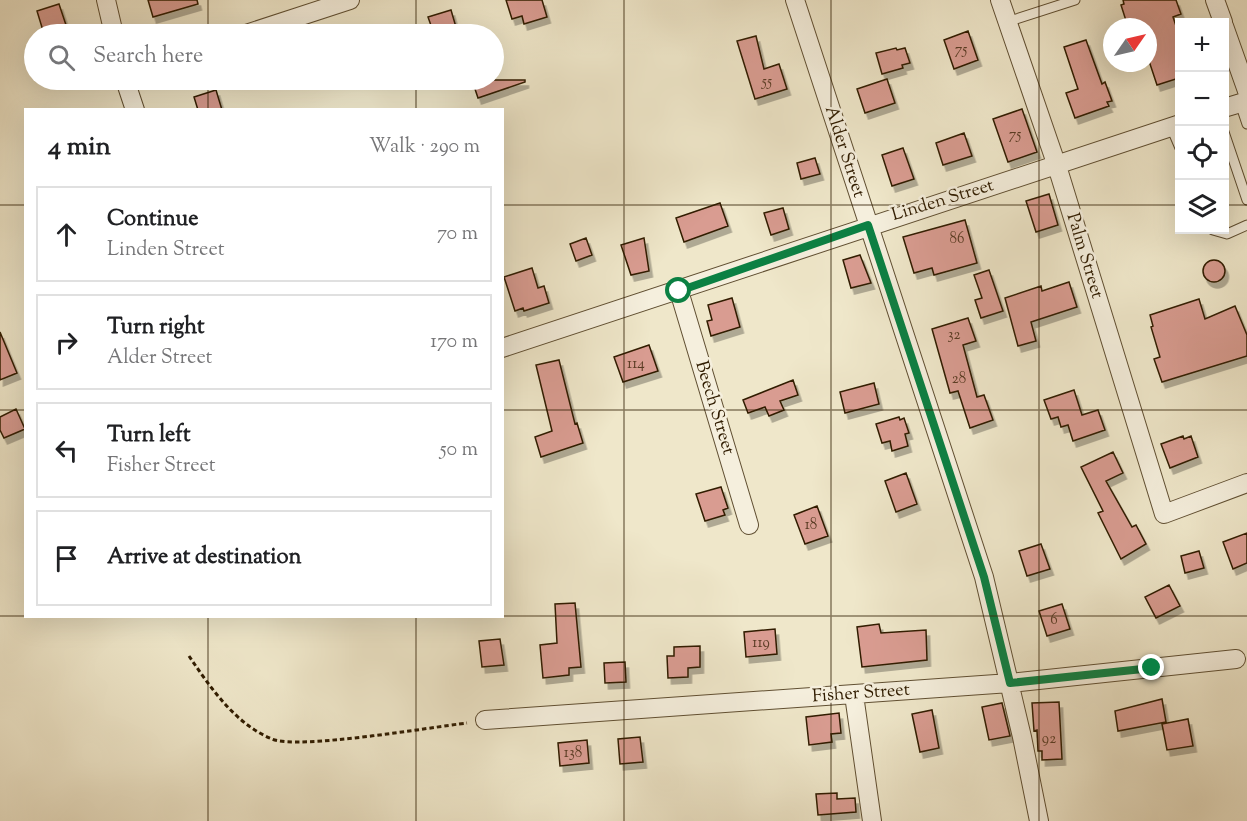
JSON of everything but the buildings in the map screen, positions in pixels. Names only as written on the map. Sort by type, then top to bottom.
[{"type":"street","points":[[106,0],[112,24]]},
{"type":"street","points":[[277,24],[350,0]]},
{"type":"street","name":"Alder Street","points":[[795,0],[984,577],[1010,683],[1039,821]]},
{"type":"street","name":"Palm Street","points":[[1000,0],[1057,166],[1164,514],[1247,483]]},
{"type":"street","points":[[1215,0],[1222,18]]},
{"type":"street","points":[[1229,48],[1240,101]]},
{"type":"street","points":[[128,90],[134,108]]},
{"type":"street","name":"Linden Street","points":[[504,347],[679,291],[868,225],[1057,166],[1175,125]]},
{"type":"street","name":"Beech Street","points":[[679,291],[749,525]]},
{"type":"street","name":"Fisher Street","points":[[485,720],[625,708],[854,695],[1010,683],[1236,659]]},
{"type":"street","points":[[854,695],[872,821]]},
{"type":"lane","points":[[1007,22],[1075,0]]},
{"type":"lane","points":[[1240,101],[1247,124]]},
{"type":"lane","points":[[1229,147],[1247,200]]},
{"type":"lane","points":[[1229,233],[1247,225]]},
{"type":"path","points":[[189,656],[212,691],[250,726],[274,740],[354,737],[485,720]]},
{"type":"route","points":[[679,291],[868,225],[984,577],[1010,683],[1152,668]]}]
